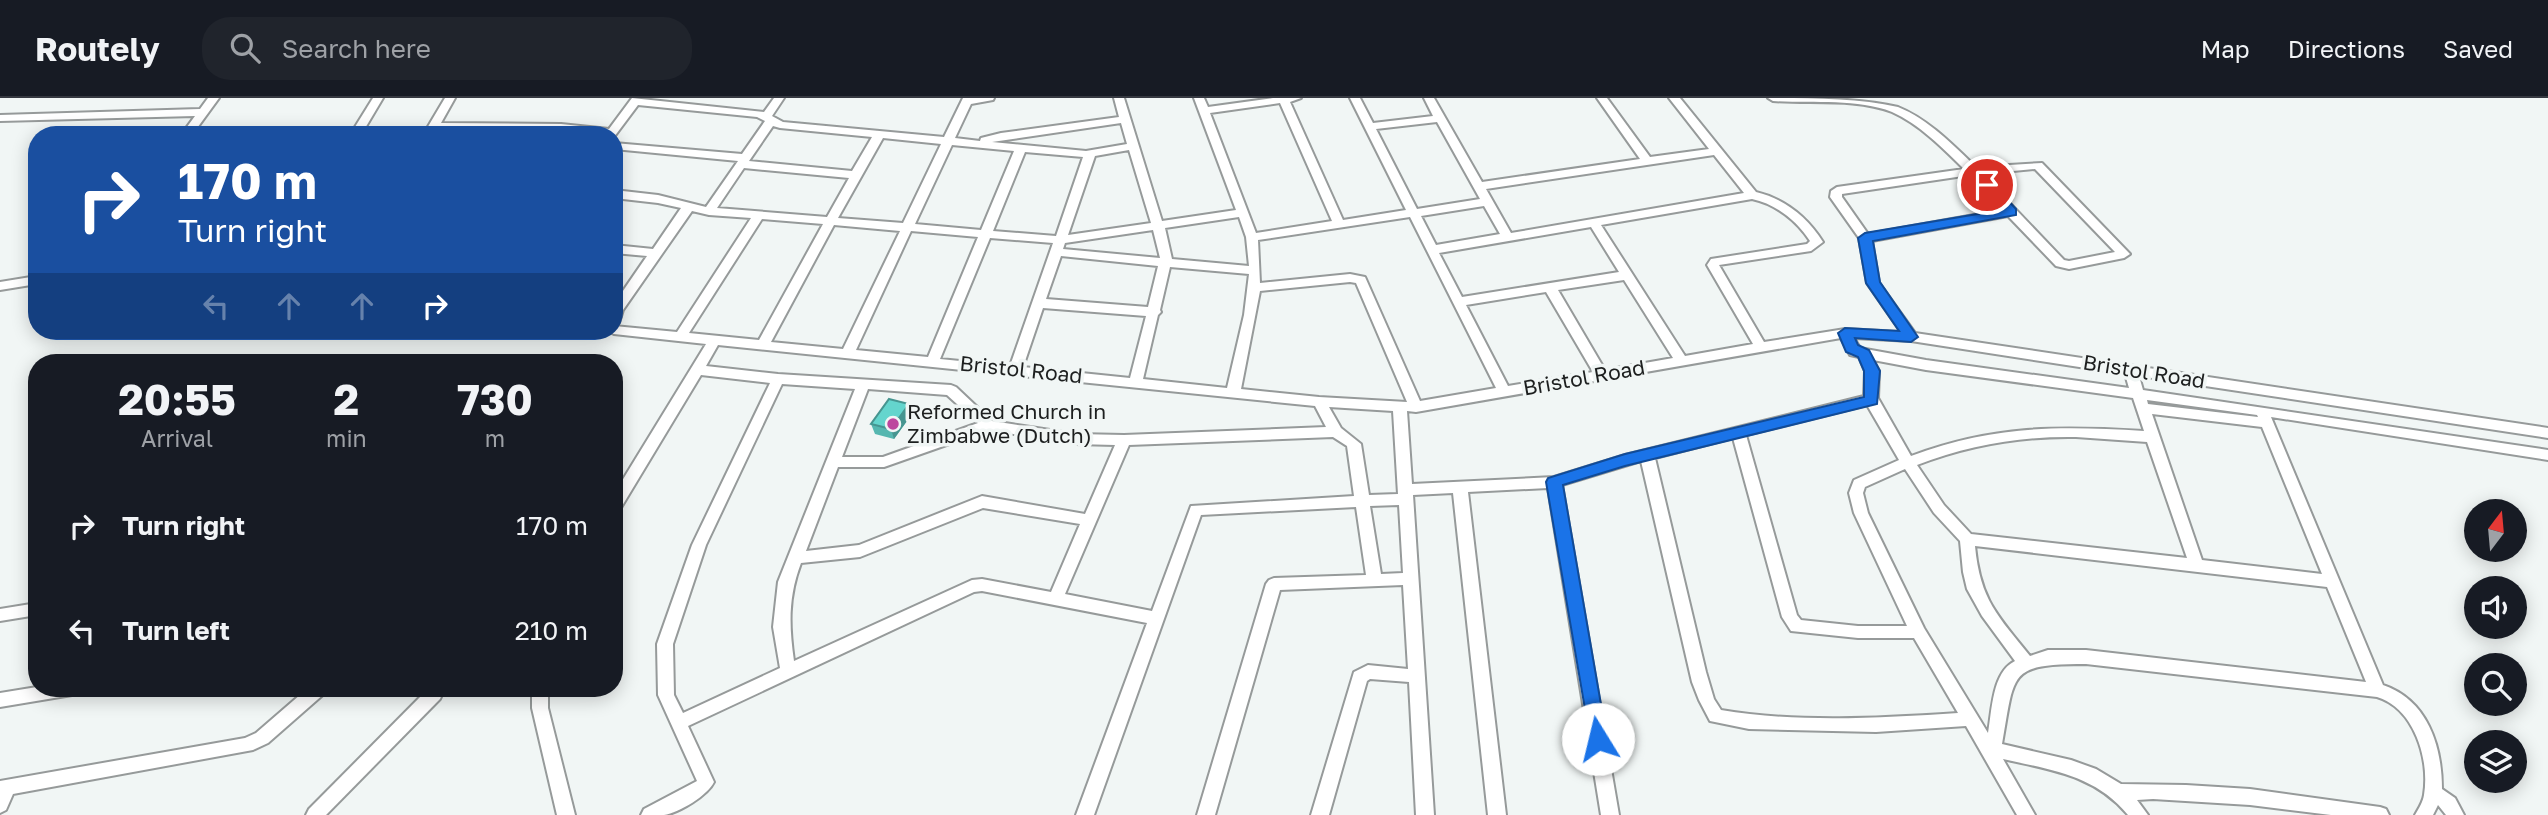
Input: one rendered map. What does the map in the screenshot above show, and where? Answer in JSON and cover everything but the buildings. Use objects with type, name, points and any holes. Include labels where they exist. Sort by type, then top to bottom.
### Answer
[{"type":"street","points":[[193,126],[214,98]]},
{"type":"street","points":[[361,126],[378,98]]},
{"type":"street","points":[[433,126],[450,98]]},
{"type":"street","points":[[709,211],[744,161],[779,98]]},
{"type":"street","points":[[848,353],[969,99],[989,98]]},
{"type":"street","points":[[1119,98],[1160,226],[1167,263],[1135,383]]},
{"type":"street","points":[[1355,98],[1504,392]]},
{"type":"street","points":[[1429,98],[1508,238]]},
{"type":"street","points":[[1602,98],[1648,162]]},
{"type":"street","points":[[1674,98],[1752,195]]},
{"type":"street","points":[[1773,98],[1880,105]]},
{"type":"street","points":[[1868,98],[1912,121],[1974,171],[2060,263],[2069,265],[2124,254],[2041,167],[2034,165],[1974,171],[1838,191],[1836,197],[1865,238],[1873,283],[1911,337]]},
{"type":"street","points":[[1233,393],[1253,288],[1256,256],[1252,237],[1201,104],[1288,99],[1339,223]]},
{"type":"street","points":[[616,126],[637,100],[768,118],[780,125],[949,139],[1021,148],[1090,154],[1134,146]]},
{"type":"street","points":[[0,118],[203,112]]},
{"type":"street","points":[[1368,127],[1440,118]]},
{"type":"street","points":[[977,143],[1001,136],[1126,119]]},
{"type":"street","points":[[763,344],[880,133]]},
{"type":"street","points":[[623,147],[856,175]]},
{"type":"street","points":[[933,361],[1021,148]]},
{"type":"street","points":[[1480,186],[1716,151]]},
{"type":"street","points":[[1015,369],[1090,154]]},
{"type":"street","points":[[623,195],[658,199],[709,211],[985,234],[1167,263],[1255,271]]},
{"type":"street","points":[[1432,250],[1752,195],[1777,203],[1817,242],[1811,247],[1715,262],[1713,265],[1760,346]]},
{"type":"street","points":[[1252,237],[1488,202]]},
{"type":"street","points":[[623,300],[688,207]]},
{"type":"street","points":[[1865,238],[2011,212]]},
{"type":"street","points":[[1059,246],[1242,213]]},
{"type":"street","points":[[681,337],[759,215]]},
{"type":"street","points":[[1595,224],[1682,361]]},
{"type":"street","points":[[623,250],[654,253]]},
{"type":"street","points":[[1458,302],[1626,275]]},
{"type":"street","points":[[1253,288],[1350,278],[1361,281],[1416,407]]},
{"type":"street","points":[[0,286],[28,281]]},
{"type":"street","points":[[1550,288],[1601,375]]},
{"type":"street","points":[[1039,303],[1155,312]]},
{"type":"street","name":"Bristol Road","points":[[623,331],[1233,393],[1400,407],[1416,407],[1845,333],[1911,337],[2548,433]]},
{"type":"street","points":[[1845,333],[1852,349],[1864,354],[2142,401],[2548,455]]},
{"type":"street","points":[[623,492],[715,340]]},
{"type":"street","points":[[1864,354],[1872,371],[1871,400],[1907,461],[1953,525],[1967,539],[2330,581]]},
{"type":"street","points":[[698,370],[778,379],[952,390],[988,425],[1067,438],[1125,440],[1336,432],[1354,444],[1360,502],[1374,581]]},
{"type":"street","points":[[2130,370],[2196,564]]},
{"type":"street","points":[[650,815],[701,789],[706,782],[666,695],[663,659],[665,644],[699,545],[778,379]]},
{"type":"street","points":[[788,671],[781,627],[784,589],[863,385]]},
{"type":"street","points":[[1085,815],[1197,509],[1360,502],[1460,487],[1554,482],[1647,455],[1871,400]]},
{"type":"street","points":[[1320,401],[1336,432]]},
{"type":"street","points":[[1400,407],[1425,815]]},
{"type":"street","points":[[2264,417],[2376,690]]},
{"type":"street","points":[[834,462],[888,461],[988,425]]},
{"type":"street","points":[[2026,815],[1991,748],[1970,719],[1917,632],[1861,513],[1856,493],[1859,484],[1907,461],[2018,434],[2050,432],[2153,437]]},
{"type":"street","points":[[1738,433],[1790,617],[1796,626],[1858,632],[1917,632]]},
{"type":"street","points":[[1056,597],[1125,440]]},
{"type":"street","points":[[1647,455],[1673,574],[1699,674],[1711,710],[1716,716],[1749,722],[1876,724],[1970,719]]},
{"type":"street","points":[[1554,482],[1610,815]]},
{"type":"street","points":[[1460,487],[1497,815]]},
{"type":"street","points":[[795,558],[860,551],[982,502],[1089,520]]},
{"type":"street","points":[[1967,539],[1970,576],[1975,589],[1995,622],[2027,664]]},
{"type":"street","points":[[1206,815],[1274,584],[1411,579]]},
{"type":"street","points":[[678,723],[972,586],[982,585],[1056,597],[1156,618]]},
{"type":"street","points":[[0,615],[28,610]]},
{"type":"street","points":[[1991,748],[2011,672],[2048,657],[2077,656],[2376,690],[2395,696],[2411,710],[2430,753],[2434,793],[2424,815]]},
{"type":"street","points":[[1320,815],[1360,677],[1368,672],[1417,676]]},
{"type":"street","points":[[0,700],[28,695]]},
{"type":"street","points":[[2,794],[247,745],[262,738],[309,697]]},
{"type":"street","points":[[315,815],[431,697]]},
{"type":"street","points":[[540,697],[540,708],[566,815]]},
{"type":"street","points":[[1991,748],[2087,772],[2120,792],[2139,815]]},
{"type":"street","points":[[2120,792],[2228,794],[2380,815]]},
{"type":"street","points":[[2434,793],[2449,803],[2455,815]]},
{"type":"place","name":"Reformed Church in Zimbabwe (Dutch)","points":[[893,424]]},
{"type":"route","points":[[1598,739],[1554,482],[1625,460],[1871,400],[1872,371],[1864,354],[1852,349],[1845,333],[1911,337],[1873,283],[1865,238],[2011,212],[1987,185]]}]
